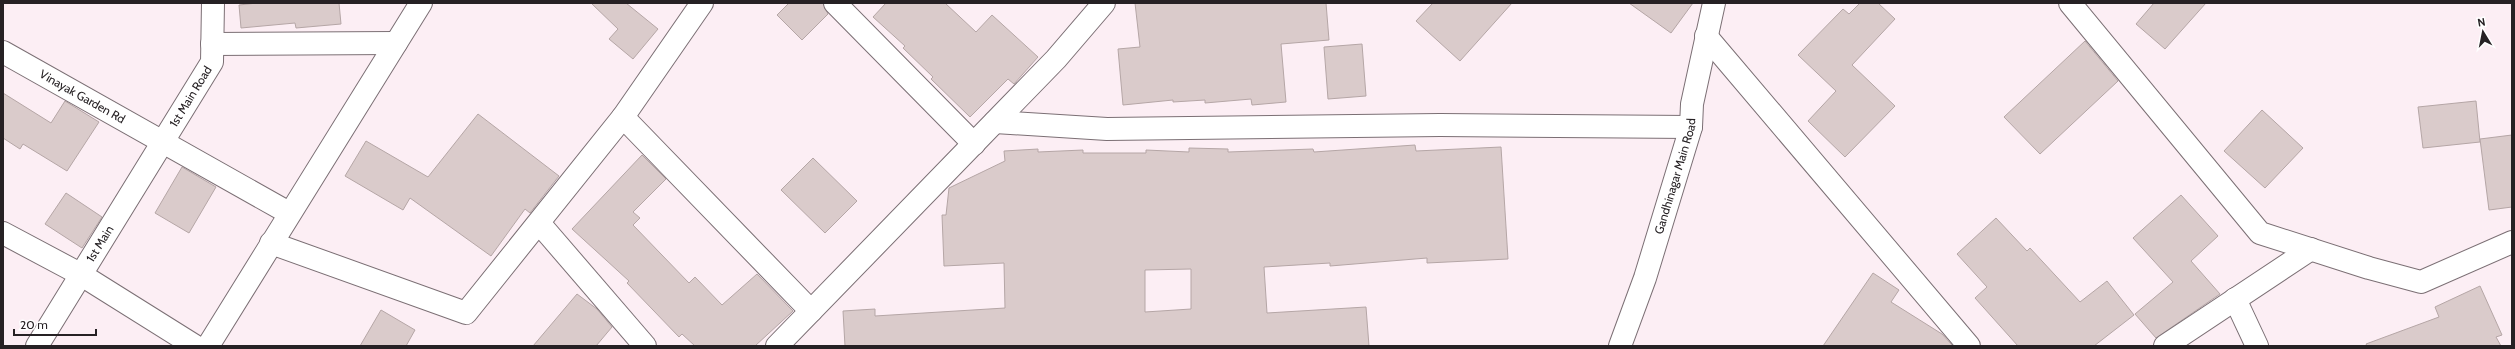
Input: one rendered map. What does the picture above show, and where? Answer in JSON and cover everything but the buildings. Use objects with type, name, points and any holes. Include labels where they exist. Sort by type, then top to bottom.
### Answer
[{"type":"street","name":"1st Main Road","points":[[163,141],[212,62],[213,3]]},
{"type":"street","points":[[208,346],[289,213],[422,3]]},
{"type":"street","points":[[271,243],[466,313],[623,118],[702,3]]},
{"type":"street","points":[[835,3],[974,144]]},
{"type":"street","name":"Gandhinagar Main Road","points":[[1620,346],[1645,278],[1691,127],[1692,104],[1714,3]]},
{"type":"street","points":[[2070,3],[2260,233],[2421,282],[2512,242]]},
{"type":"street","points":[[777,346],[1056,59],[1094,7]]},
{"type":"street","points":[[1706,36],[1969,346]]},
{"type":"street","points":[[212,44],[396,43]]},
{"type":"street","name":"Vinayak Garden Rd","points":[[3,52],[289,213]]},
{"type":"street","points":[[623,118],[811,311]]},
{"type":"street","points":[[995,122],[1107,129],[1440,125],[1691,127]]},
{"type":"street","name":"1st Main","points":[[37,346],[163,141]]},
{"type":"street","points":[[539,223],[645,346]]},
{"type":"street","points":[[3,233],[80,274],[195,346]]},
{"type":"street","points":[[2165,346],[2311,249]]},
{"type":"street","points":[[2235,300],[2257,346]]}]
